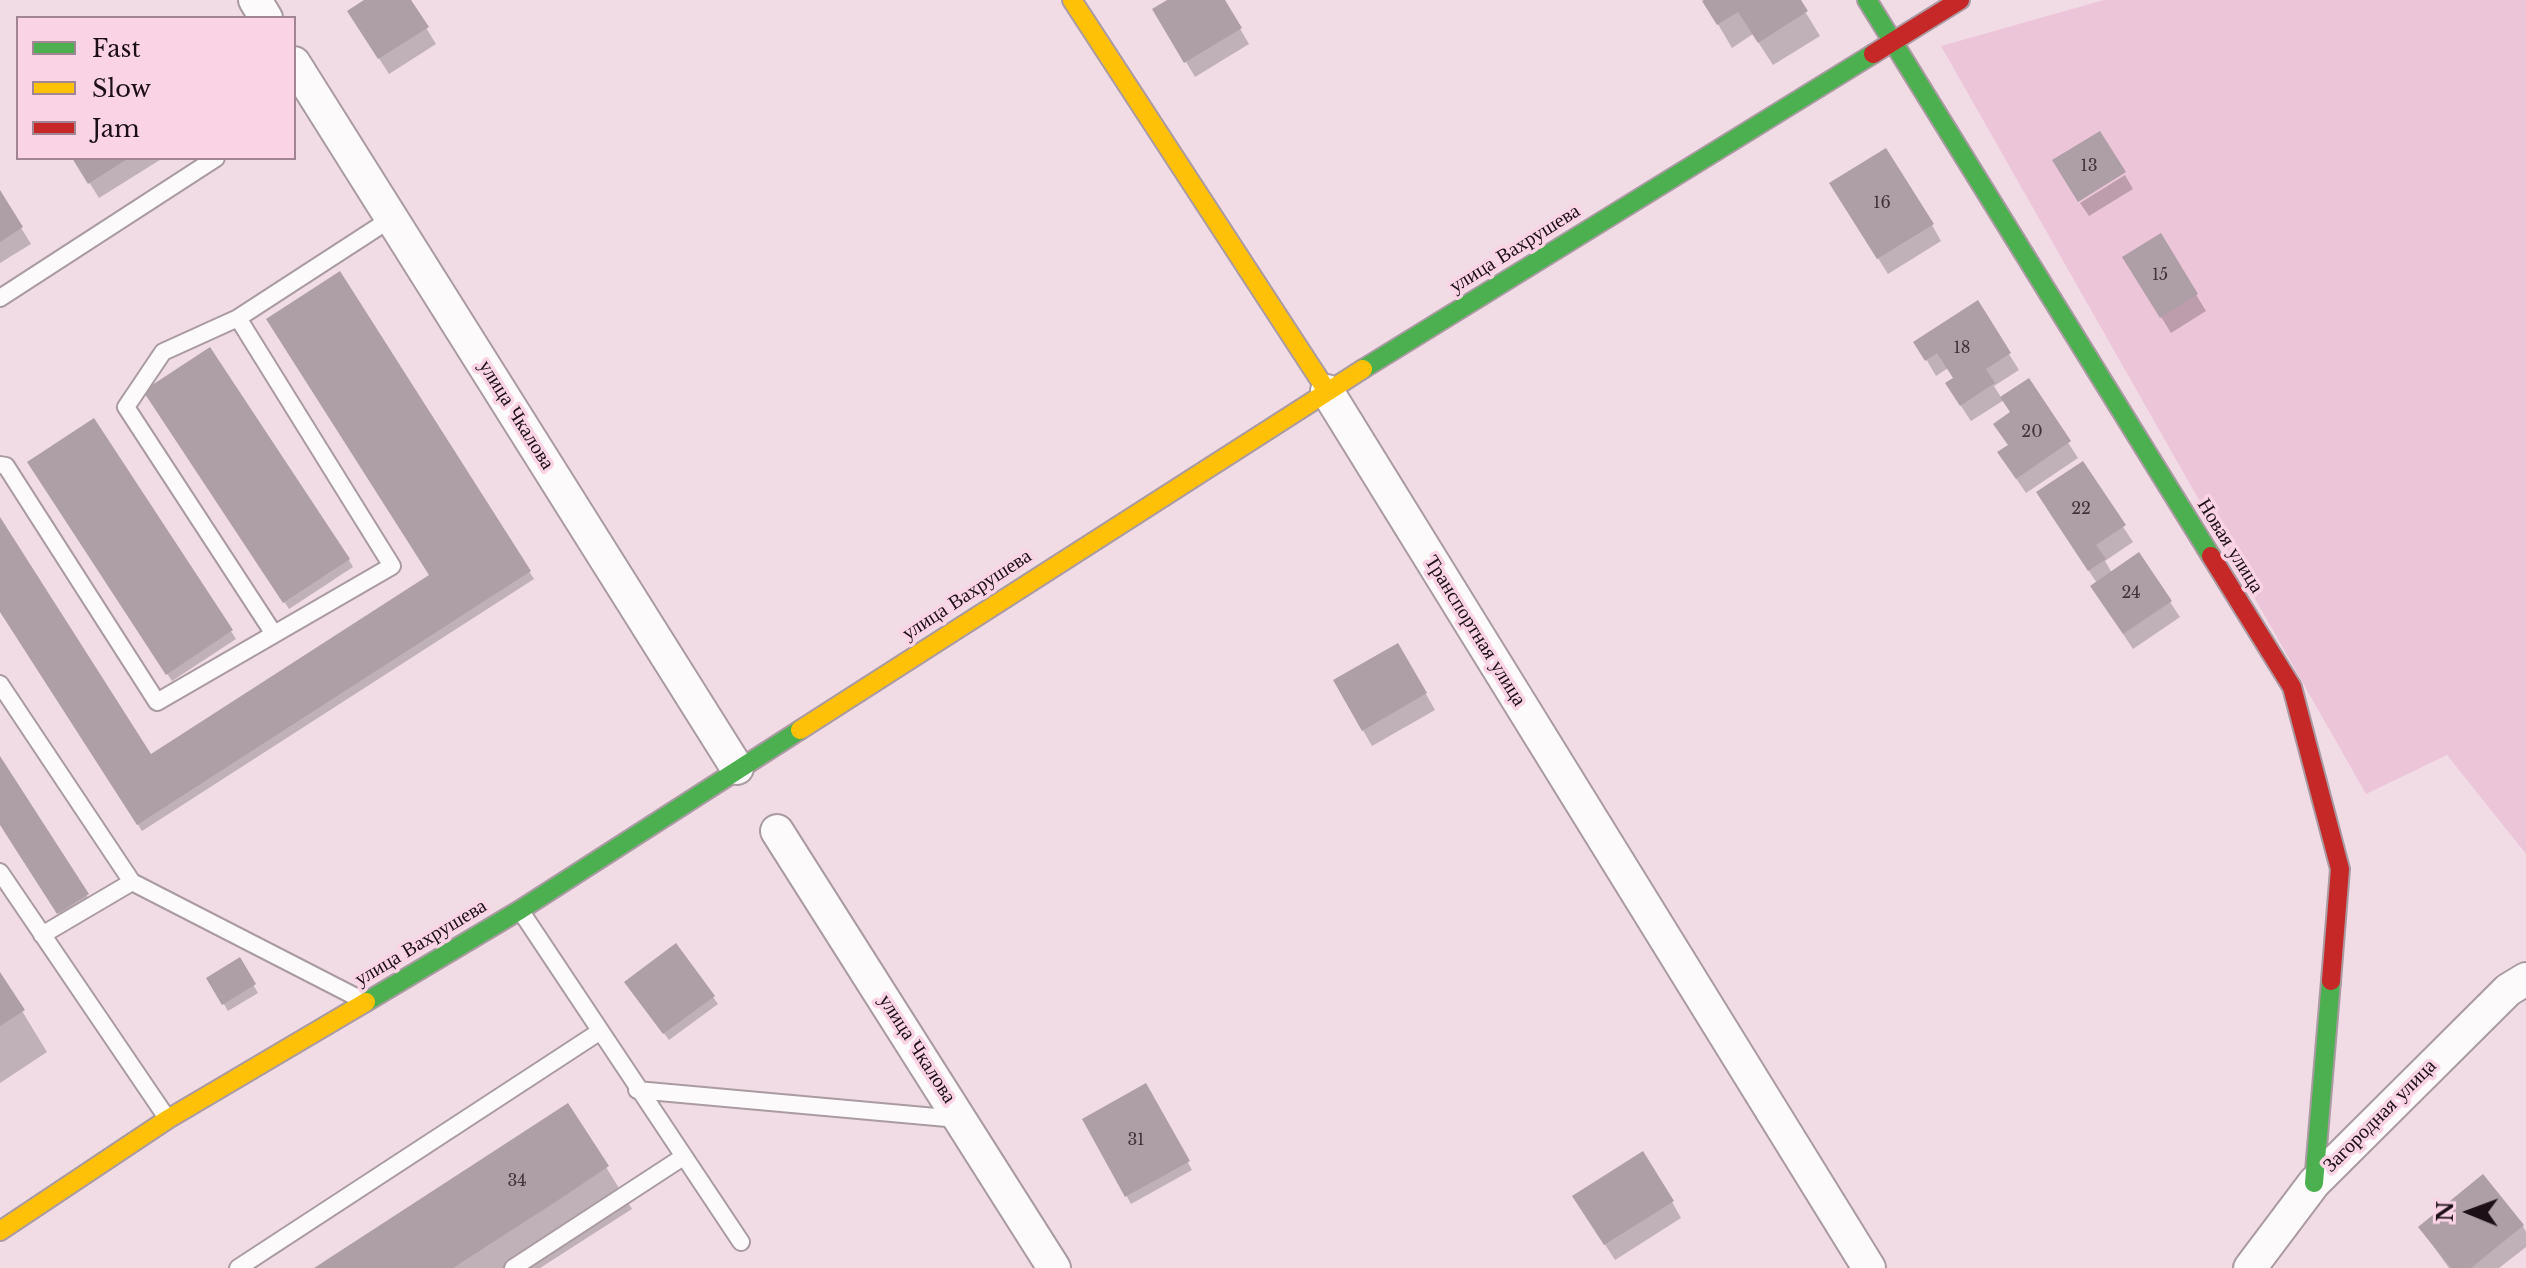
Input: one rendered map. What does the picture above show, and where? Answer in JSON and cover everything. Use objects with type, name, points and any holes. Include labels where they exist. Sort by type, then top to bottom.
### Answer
[{"type":"main road","name":"Транспортная улица","points":[[1072,0],[1327,391]]},
{"type":"main road","name":"Новая улица","points":[[1867,0],[2292,687],[2340,869],[2314,1183]]},
{"type":"main road","name":"улица Вахрушева","points":[[0,1231],[168,1119],[520,910],[1327,391],[1960,0]]},
{"type":"street","name":"улица Чкалова","points":[[296,68],[309,98],[392,218],[737,768]]},
{"type":"street","name":"Транспортная улица","points":[[1327,391],[1869,1268]]},
{"type":"street","name":"улица Чкалова","points":[[777,831],[1054,1268]]},
{"type":"street","name":"Загородная улица","points":[[2250,1268],[2314,1183],[2508,990],[2526,979]]},
{"type":"lane","points":[[0,298],[213,160]]},
{"type":"lane","points":[[274,634],[126,407],[163,352],[238,318],[392,218]]},
{"type":"lane","points":[[0,465],[6,466],[157,702],[392,566],[238,318]]},
{"type":"lane","points":[[0,684],[132,882],[365,1002]]},
{"type":"lane","points":[[1,877],[168,1119]]},
{"type":"lane","points":[[42,935],[132,882]]},
{"type":"lane","points":[[520,910],[741,1242]]},
{"type":"lane","points":[[238,1268],[599,1032]]},
{"type":"lane","points":[[637,1090],[962,1119]]},
{"type":"lane","points":[[513,1268],[683,1157]]},
{"type":"shaded area","points":[[2104,0],[2526,0],[2526,854],[2447,755],[2366,794],[1941,46]]},
{"type":"building","points":[[364,0],[411,0],[429,27],[378,59],[347,11]]},
{"type":"building","points":[[1167,0],[1225,0],[1242,28],[1184,63],[1152,9]]},
{"type":"building","points":[[1704,0],[1801,0],[1808,11],[1758,43],[1738,12],[1717,25]]},
{"type":"building","points":[[2100,131],[2126,172],[2078,202],[2052,160]]},
{"type":"building","points":[[1886,148],[1934,224],[1877,259],[1829,183]]},
{"type":"building","points":[[73,160],[126,160],[88,184]]},
{"type":"building","points":[[0,190],[23,227],[0,242]]},
{"type":"building","points":[[2161,233],[2198,294],[2160,318],[2122,257]]},
{"type":"building","points":[[340,271],[531,571],[137,825],[0,612],[0,517],[151,754],[429,575],[266,319]]},
{"type":"building","points":[[1978,300],[2011,353],[1986,369],[1995,383],[1960,406],[1945,383],[1953,378],[1937,353],[1925,361],[1913,342]]},
{"type":"building","points":[[210,347],[350,559],[283,603],[143,391]]},
{"type":"building","points":[[2029,378],[2071,441],[2016,479],[1997,452],[2008,445],[1993,424],[2010,412],[2000,397]]},
{"type":"building","points":[[94,418],[233,630],[166,675],[27,462]]},
{"type":"building","points":[[2083,461],[2126,525],[2096,545],[2106,559],[2088,571],[2036,492]]},
{"type":"building","points":[[2139,552],[2172,601],[2123,634],[2090,586]]},
{"type":"building","points":[[1398,643],[1427,693],[1362,731],[1333,680]]},
{"type":"building","points":[[0,756],[89,894],[57,914],[0,825]]},
{"type":"building","points":[[676,943],[715,996],[663,1034],[624,982]]},
{"type":"building","points":[[240,957],[256,984],[222,1005],[206,978]]},
{"type":"building","points":[[0,972],[25,1010],[0,1026]]},
{"type":"building","points":[[1146,1083],[1190,1161],[1125,1197],[1082,1119]]},
{"type":"building","points":[[568,1103],[609,1166],[563,1197],[453,1268],[314,1268]]},
{"type":"building","points":[[1643,1151],[1674,1201],[1604,1245],[1572,1196]]},
{"type":"building","points":[[2483,1174],[2524,1225],[2471,1268],[2451,1268],[2418,1227]]},
{"type":"traffic: fast","points":[[1867,0],[2211,556]]},
{"type":"traffic: fast","points":[[1363,369],[1873,54]]},
{"type":"traffic: fast","points":[[366,1002],[520,910],[800,730]]},
{"type":"traffic: fast","points":[[2314,1183],[2331,981]]},
{"type":"traffic: slow","points":[[1072,0],[1327,391]]},
{"type":"traffic: slow","points":[[800,730],[1363,369]]},
{"type":"traffic: slow","points":[[0,1231],[168,1119],[366,1002]]},
{"type":"traffic: jam","points":[[1873,54],[1960,0]]},
{"type":"traffic: jam","points":[[2211,556],[2292,687],[2340,869],[2331,981]]}]
